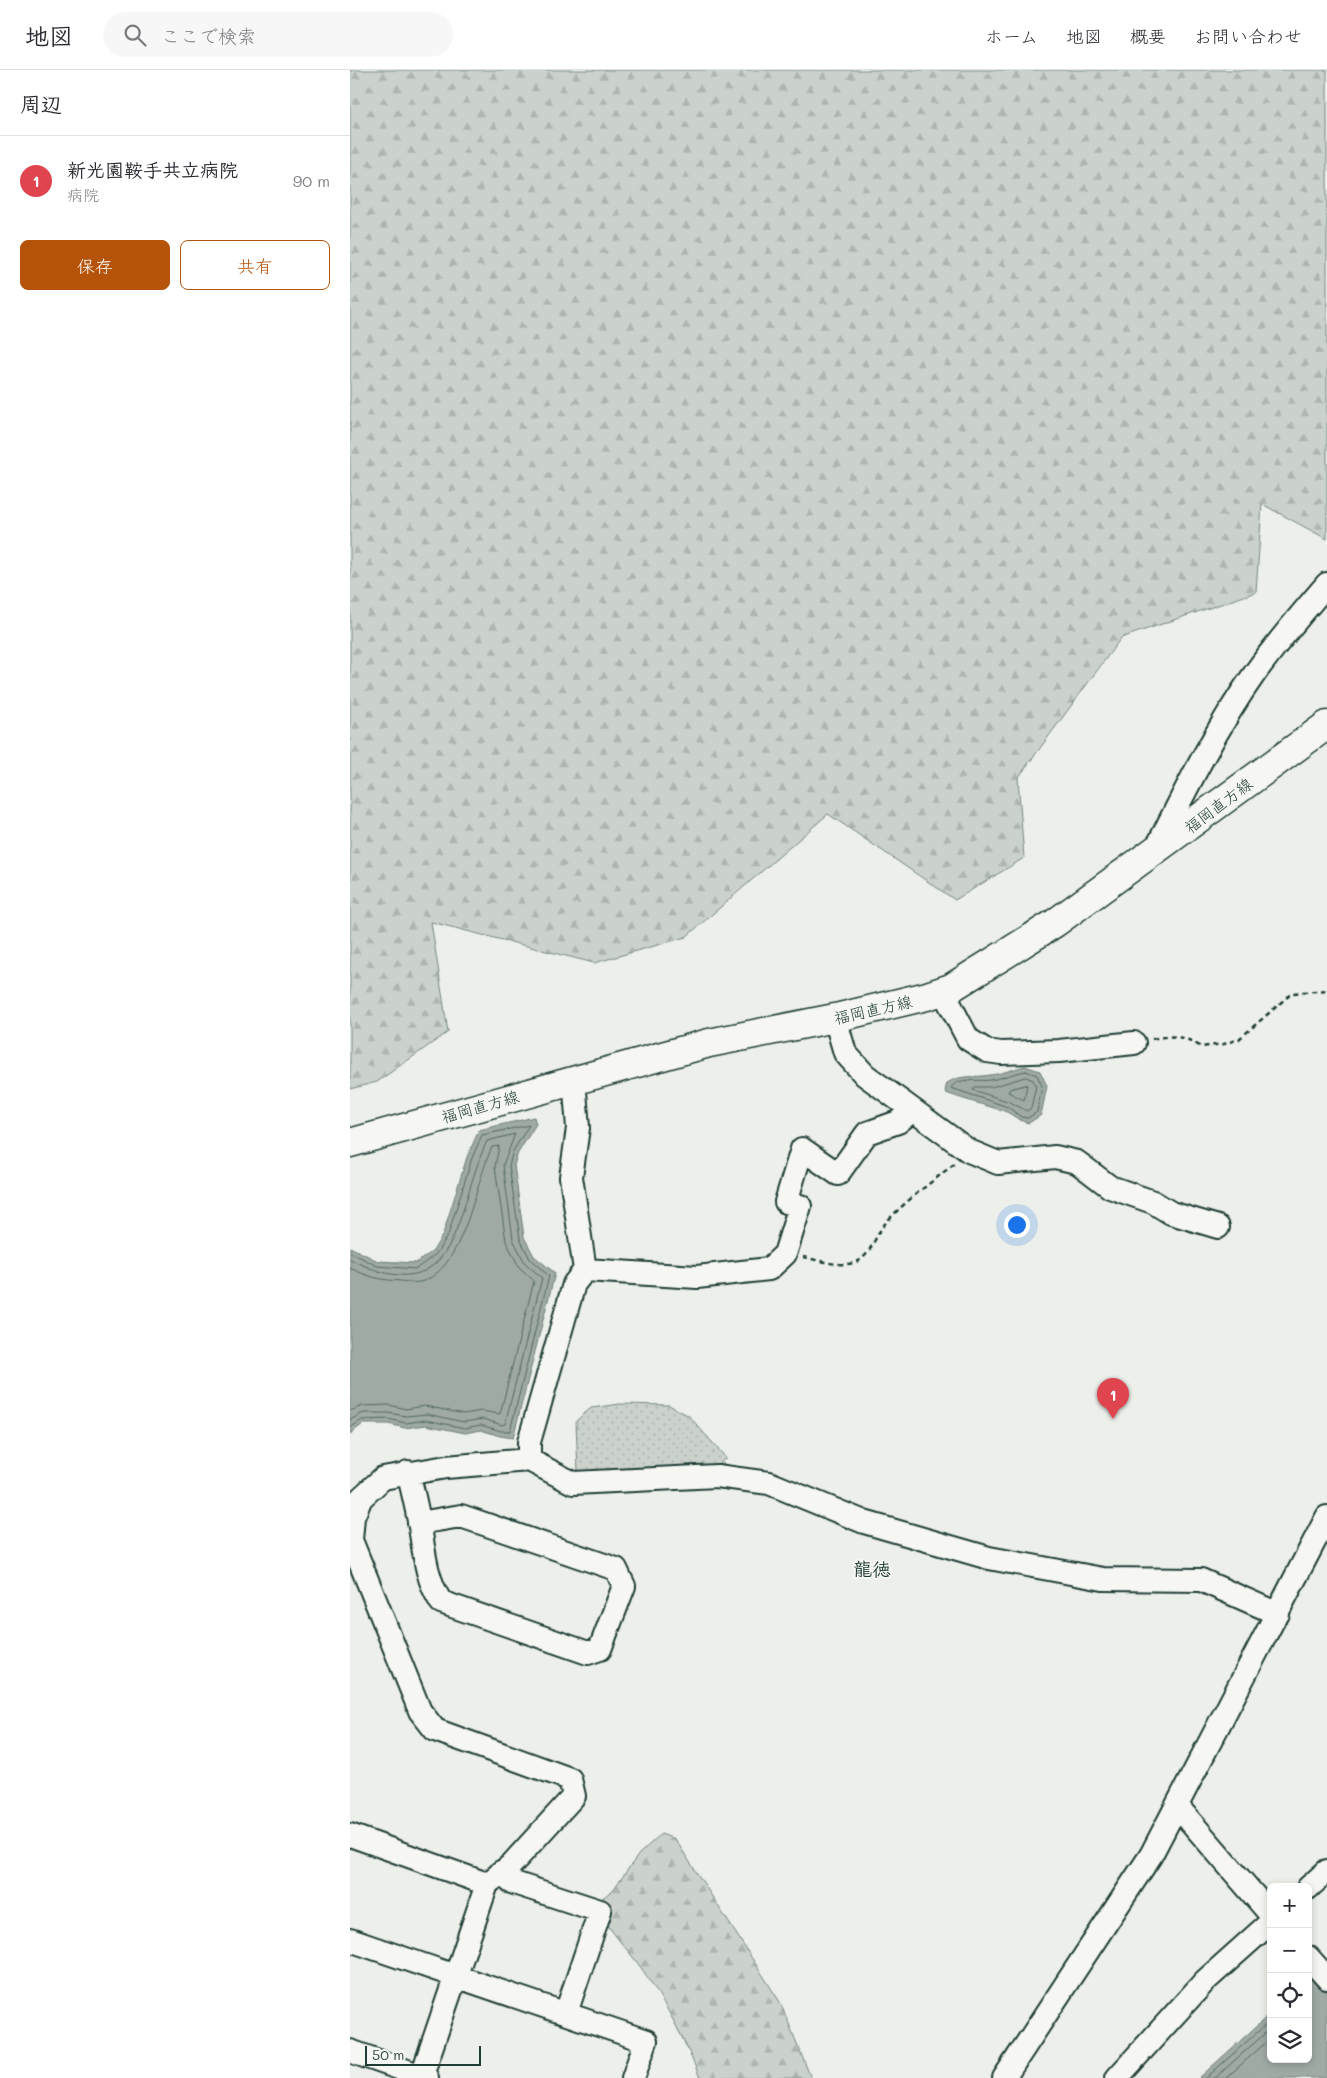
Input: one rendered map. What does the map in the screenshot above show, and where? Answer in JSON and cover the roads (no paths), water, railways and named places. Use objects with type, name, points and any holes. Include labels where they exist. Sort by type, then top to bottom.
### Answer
[{"type":"main road","name":"福岡直方線","points":[[350,1143],[574,1079],[709,1043],[834,1018],[943,991],[993,963],[1055,923],[1327,725]]},
{"type":"street","points":[[1155,852],[1196,769],[1254,674],[1327,584]]},
{"type":"street","points":[[943,991],[968,1039],[987,1051],[1001,1053],[1059,1051],[1134,1043]]},
{"type":"street","points":[[834,1018],[844,1053],[865,1075],[969,1151],[998,1163],[1055,1157],[1077,1162],[1110,1187],[1153,1202],[1171,1212],[1218,1227]]},
{"type":"street","points":[[529,1460],[529,1442],[574,1284],[585,1270],[571,1177],[578,1128],[574,1079]]},
{"type":"street","points":[[585,1270],[697,1278],[769,1269],[785,1254],[800,1206],[786,1202],[802,1149],[838,1174],[867,1133],[898,1122],[912,1111]]},
{"type":"street","points":[[350,2051],[423,2077],[457,1976],[494,1878],[511,1865],[574,1796],[570,1779],[435,1730],[420,1711],[350,1540],[353,1517],[361,1498],[383,1478],[408,1472],[529,1460],[573,1483],[717,1476],[769,1483],[864,1522],[989,1558],[1103,1579],[1201,1580],[1278,1614]]},
{"type":"street","points":[[408,1472],[419,1523],[423,1555],[435,1593],[441,1602],[588,1653],[600,1649],[624,1586],[616,1569],[461,1516],[419,1523]]},
{"type":"street","points":[[1004,2078],[1125,1898],[1178,1807],[1327,1518]]},
{"type":"street","points":[[1178,1807],[1267,1910]]},
{"type":"street","points":[[350,1835],[511,1882],[600,1911],[566,2013]]},
{"type":"street","points":[[1312,1884],[1327,1871]]},
{"type":"street","points":[[1117,2078],[1205,1980],[1267,1926]]},
{"type":"street","points":[[350,1940],[646,2041],[633,2078]]},
{"type":"street","points":[[1312,1961],[1327,1978]]},
{"type":"water","points":[[1025,1066],[1040,1071],[1047,1086],[1041,1115],[1029,1123],[1004,1111],[953,1096],[945,1091],[947,1083],[957,1078],[1003,1073]]},
{"type":"water","points":[[534,1117],[536,1124],[518,1153],[514,1165],[524,1237],[534,1256],[555,1273],[513,1438],[481,1430],[465,1433],[426,1425],[405,1428],[388,1424],[363,1424],[350,1434],[350,1247],[378,1261],[416,1263],[433,1251],[443,1234],[467,1157],[479,1130]]},
{"type":"water","points":[[1327,1964],[1327,2078],[1199,2078],[1267,2017],[1267,2063],[1312,2063],[1312,1977]]},
{"type":"place","name":"新光園鞍手共立病院","points":[[1113,1419]]},
{"type":"district","name":"龍徳","points":[[872,1568]]}]
